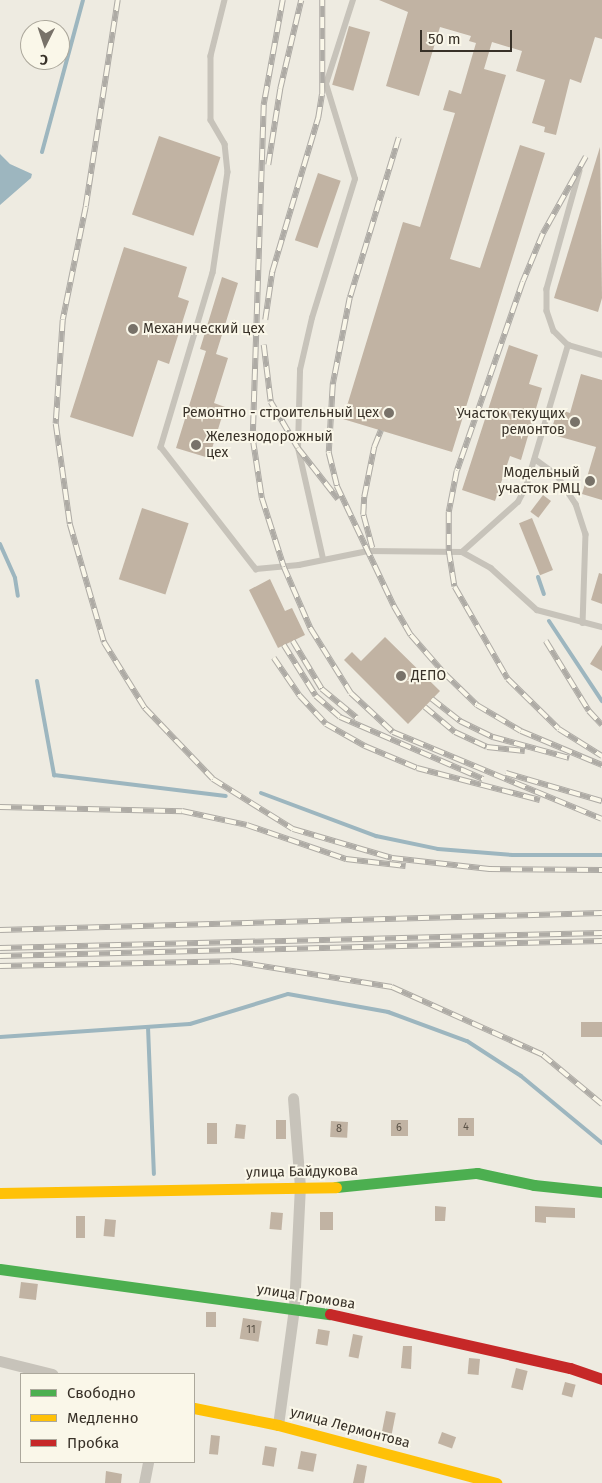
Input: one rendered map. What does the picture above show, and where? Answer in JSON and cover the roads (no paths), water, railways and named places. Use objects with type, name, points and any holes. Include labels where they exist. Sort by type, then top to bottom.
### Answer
[{"type":"street","points":[[278,1425],[294,1308],[300,1187],[292,1098]]},
{"type":"street","name":"улица Байдукова","points":[[0,1193],[352,1187],[477,1173],[534,1185],[602,1192]]},
{"type":"street","name":"улица Громова","points":[[0,1269],[294,1308],[570,1368],[602,1379]]},
{"type":"street","points":[[0,1361],[48,1373]]},
{"type":"street","name":"улица Лермонтова","points":[[195,1408],[278,1425],[496,1483]]},
{"type":"street","points":[[144,1483],[148,1463]]},
{"type":"lane","points":[[225,0],[211,56],[211,120],[225,144],[228,172],[213,273],[161,447],[256,568],[299,565],[323,559],[395,550],[462,552],[491,568],[536,610],[602,627]]},
{"type":"lane","points":[[323,559],[298,448],[300,370],[312,318],[355,179],[326,84],[353,0]]},
{"type":"lane","points":[[580,171],[547,289],[547,311],[554,331],[568,345],[602,355]]},
{"type":"lane","points":[[462,552],[518,502],[535,459],[568,345]]},
{"type":"lane","points":[[535,459],[557,475],[576,504],[586,534],[583,623]]},
{"type":"water","points":[[0,154],[10,164],[32,174],[31,178],[0,205]]},
{"type":"waterway","points":[[42,152],[83,0]]},
{"type":"waterway","points":[[0,544],[15,578],[18,596]]},
{"type":"waterway","points":[[538,577],[544,594]]},
{"type":"waterway","points":[[549,621],[602,701]]},
{"type":"waterway","points":[[37,681],[54,775],[226,796]]},
{"type":"waterway","points":[[261,793],[376,836],[438,849],[513,855],[602,855]]},
{"type":"waterway","points":[[0,1037],[190,1024],[288,994],[388,1012],[467,1041],[521,1076],[602,1143]]},
{"type":"waterway","points":[[148,1027],[154,1174]]},
{"type":"railway","points":[[118,0],[86,207],[63,320],[56,424],[70,524],[104,642],[145,708],[213,779],[293,829],[392,858],[489,869],[602,870]]},
{"type":"railway","points":[[283,0],[264,105],[253,439],[262,498],[284,567],[311,629],[351,693],[393,732],[602,819]]},
{"type":"railway","points":[[268,165],[280,89],[301,0]]},
{"type":"railway","points":[[265,320],[272,272],[318,118],[322,94],[322,0]]},
{"type":"railway","points":[[399,138],[350,298],[333,385],[329,453],[337,486],[394,606],[411,635],[444,673],[477,705],[521,731],[602,765]]},
{"type":"railway","points":[[586,157],[543,234],[523,282],[457,471],[449,512],[449,551],[455,587],[508,679],[559,729],[602,756]]},
{"type":"railway","points":[[264,345],[271,402],[298,448],[338,499]]},
{"type":"railway","points":[[372,548],[363,515],[364,497],[374,447],[381,430]]},
{"type":"railway","points":[[293,641],[322,689],[357,718]]},
{"type":"railway","points":[[546,641],[589,711],[602,725]]},
{"type":"railway","points":[[284,645],[316,696],[340,717],[483,779]]},
{"type":"railway","points":[[274,658],[300,696],[326,724],[365,746],[417,768],[540,800]]},
{"type":"railway","points":[[432,699],[460,721],[493,737],[569,758]]},
{"type":"railway","points":[[425,707],[455,732],[487,747],[525,751]]},
{"type":"railway","points":[[506,773],[602,801]]},
{"type":"railway","points":[[0,807],[182,811],[247,825],[346,859],[406,866]]},
{"type":"railway","points":[[0,930],[602,913]]},
{"type":"railway","points":[[0,948],[602,933]]},
{"type":"railway","points":[[0,956],[602,941]]},
{"type":"railway","points":[[0,966],[231,961],[392,987],[543,1055],[602,1104]]},
{"type":"place","name":"Механический цех","points":[[133,329]]},
{"type":"place","name":"Ремонтно - строительный цех","points":[[389,413]]},
{"type":"place","name":"Участок текущих ремонтов","points":[[575,422]]},
{"type":"place","name":"Железнодорожный цех","points":[[196,445]]},
{"type":"place","name":"Модельный участок РМЦ","points":[[590,481]]},
{"type":"place","name":"ДЕПО","points":[[401,676]]}]
